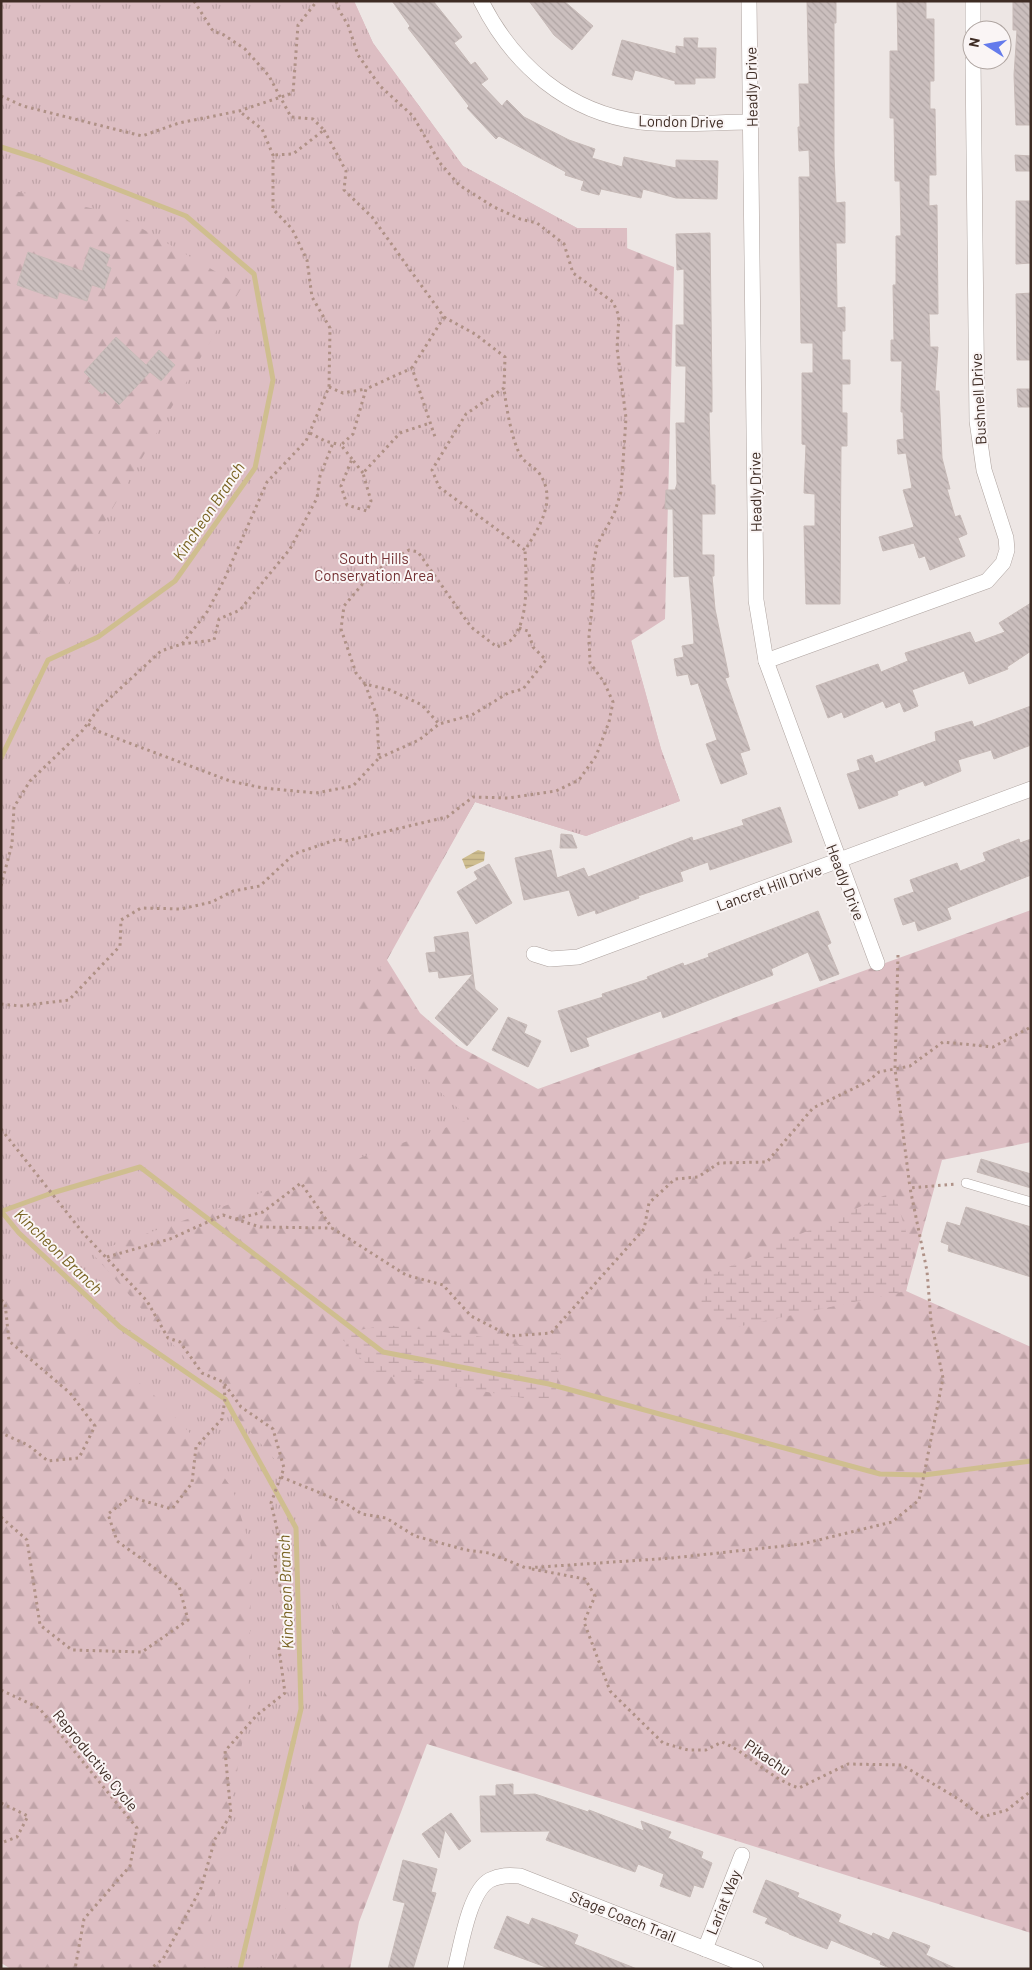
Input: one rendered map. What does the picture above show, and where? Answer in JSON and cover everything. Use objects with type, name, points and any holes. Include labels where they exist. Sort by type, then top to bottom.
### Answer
[{"type":"street","name":"London Drive","points":[[481,1],[504,38],[537,78],[579,104],[607,114],[641,122],[751,122]]},
{"type":"street","name":"Headly Drive","points":[[749,1],[756,600],[766,661],[877,963]]},
{"type":"street","points":[[973,1],[973,20]]},
{"type":"street","name":"Bushnell Drive","points":[[766,661],[987,581],[1003,563],[1007,550],[1006,538],[984,470],[977,420],[973,70]]},
{"type":"street","name":"Lancret Hill Drive","points":[[534,954],[550,959],[578,957],[1031,789]]},
{"type":"street","name":"Lariat Way","points":[[705,1949],[742,1855]]},
{"type":"street","name":"Stage Coach Trail","points":[[455,1969],[470,1912],[477,1895],[488,1880],[503,1875],[520,1876],[756,1969]]},
{"type":"lane","points":[[966,1183],[1031,1202]]},
{"type":"path","points":[[194,1],[212,31],[224,35],[245,49],[269,76],[291,118],[313,119],[324,130],[346,171],[344,190],[372,217],[444,317],[475,334],[505,358],[504,388],[507,414],[521,457],[540,474],[548,498],[542,522],[525,550],[527,590],[519,628],[510,641],[497,647],[471,626],[418,552],[409,550],[371,574],[344,606],[341,629],[356,673],[365,684],[377,716],[379,758]]},
{"type":"path","points":[[1,96],[23,106],[142,136],[179,123],[239,111],[293,93],[298,25],[317,1]]},
{"type":"path","points":[[1,1004],[20,1006],[69,1000],[120,946],[121,920],[141,908],[181,909],[212,902],[233,891],[260,886],[294,854],[338,839],[346,841],[447,817],[473,797],[508,798],[556,791],[579,780],[596,756],[609,722],[613,702],[604,682],[590,663],[589,636],[593,598],[592,571],[597,545],[614,514],[621,492],[626,418],[616,348],[619,316],[613,302],[573,273],[564,244],[537,223],[520,219],[494,207],[460,185],[440,163],[413,116],[380,86],[358,55],[348,25],[338,10],[336,1]]},
{"type":"path","points":[[182,644],[207,612],[224,580],[267,482],[306,441],[329,387],[330,328],[312,297],[307,260],[292,229],[273,209],[273,155],[262,129],[239,111]]},
{"type":"path","points":[[273,155],[293,154],[324,130]]},
{"type":"path","points":[[329,387],[343,394],[366,389],[412,368],[444,317]]},
{"type":"path","points":[[412,368],[436,440]]},
{"type":"path","points":[[504,388],[466,414],[432,470],[438,487],[525,550]]},
{"type":"path","points":[[341,445],[353,434],[366,389]]},
{"type":"path","points":[[363,473],[400,433],[430,423]]},
{"type":"path","points":[[310,433],[341,445],[352,459],[363,473],[371,501],[368,512],[347,505],[341,486],[352,459]]},
{"type":"path","points":[[1,886],[12,844],[14,807],[30,781],[88,724],[100,708],[161,651],[182,644],[214,640],[218,619],[240,610],[290,548],[317,498],[320,476],[333,443]]},
{"type":"path","points":[[88,724],[100,732],[230,781],[263,788],[316,793],[353,786],[379,758],[419,740],[439,724],[472,715],[508,693],[523,689],[546,660],[533,647],[528,631],[519,628]]},
{"type":"path","points":[[365,684],[390,690],[422,706],[439,724]]},
{"type":"path","points":[[281,1477],[345,1503],[362,1514],[386,1518],[415,1536],[466,1550],[490,1553],[526,1568],[672,1558],[802,1544],[892,1522],[919,1500],[943,1378],[932,1321],[927,1271],[910,1188],[894,1068],[898,955]]},
{"type":"path","points":[[236,1219],[263,1212],[301,1183],[332,1228],[406,1275],[443,1285],[471,1316],[510,1336],[551,1333],[644,1229],[649,1203],[675,1180],[698,1177],[719,1163],[766,1162],[813,1108],[867,1082],[879,1072],[910,1066],[943,1042],[993,1047],[1031,1027]]},
{"type":"path","points":[[1,1129],[83,1233],[147,1301],[168,1338],[180,1342],[202,1373],[223,1382],[241,1407],[272,1429],[284,1468],[271,1503],[278,1533],[275,1565],[287,1615],[278,1649],[285,1693],[257,1715],[225,1751],[231,1814],[215,1839],[196,1896],[163,1959],[150,1969]]},
{"type":"path","points":[[910,1188],[966,1183]]},
{"type":"path","points":[[107,1257],[170,1240],[223,1215],[260,1227],[332,1228]]},
{"type":"path","points":[[1,1300],[5,1303],[9,1341],[70,1393],[95,1426],[79,1458],[48,1461],[28,1445],[1,1432]]},
{"type":"path","points":[[1,1517],[27,1540],[40,1625],[72,1650],[142,1652],[188,1620],[179,1586],[117,1541],[108,1514],[130,1497],[172,1509],[192,1483],[196,1447],[222,1419],[225,1400],[223,1382]]},
{"type":"path","name":"Pikachu","points":[[526,1568],[585,1579],[595,1596],[584,1622],[610,1692],[663,1743],[688,1750],[706,1750],[722,1742],[734,1748],[783,1783],[799,1788],[848,1764],[902,1764],[960,1800],[982,1817],[1007,1810],[1031,1791]]},
{"type":"path","name":"Reproductive Cycle","points":[[1,1690],[39,1708],[137,1828],[130,1866],[84,1919],[75,1969]]},
{"type":"path","points":[[1,1803],[28,1816],[17,1836],[1,1843]]},
{"type":"green space","points":[[1,1],[354,1],[373,43],[463,166],[577,228],[674,267],[665,619],[631,641],[661,749],[680,801],[586,836],[475,802],[387,960],[420,1013],[458,1046],[538,1089],[1031,910],[1031,1142],[942,1160],[906,1291],[1031,1347],[1031,1933],[427,1744],[359,1922],[350,1969],[11,1969],[1,1963]]},
{"type":"green space","name":"South Hills Conservation Area","points":[[1,1],[354,1],[373,43],[463,166],[577,228],[627,228],[631,640],[661,749],[680,801],[586,836],[475,802],[354,1014],[470,1119],[92,1253],[307,1496],[338,1607],[314,1761],[274,1969],[202,1969],[248,1710],[252,1553],[233,1490],[203,1447],[153,1394],[15,1283],[1,1288],[1,708],[21,665],[242,287],[117,214],[1,188]]},
{"type":"green space","points":[[894,1191],[913,1256],[906,1291],[727,1329],[701,1305],[705,1278]]},
{"type":"green space","points":[[387,1325],[483,1337],[561,1354],[554,1403],[376,1374],[337,1334]]},
{"type":"shaded area","points":[[478,850],[485,852],[484,861],[466,869],[462,859]]},
{"type":"building","points":[[392,1],[433,1],[462,37],[454,43],[471,65],[475,62],[488,79],[481,84],[502,106],[507,100],[524,117],[569,140],[595,149],[592,158],[622,167],[624,157],[676,168],[676,160],[718,161],[717,199],[676,198],[643,189],[641,198],[601,189],[599,195],[581,190],[584,181],[565,175],[566,172],[499,136],[496,139],[467,108],[469,106],[408,28],[410,26]]},
{"type":"building","points":[[529,1],[564,1],[593,26],[572,50],[554,35]]},
{"type":"building","points":[[807,1],[836,1],[836,23],[834,23],[834,156],[836,203],[845,202],[845,243],[836,243],[837,308],[845,307],[845,331],[842,331],[842,360],[850,360],[850,384],[842,384],[842,413],[847,413],[847,446],[841,446],[840,604],[806,604],[804,526],[815,526],[815,494],[804,493],[806,445],[802,444],[802,373],[813,373],[813,343],[801,343],[799,177],[810,177],[809,150],[799,151],[798,127],[800,127],[799,84],[809,84]]},
{"type":"building","points":[[897,1],[926,1],[926,19],[934,19],[934,81],[930,81],[930,109],[935,109],[936,175],[929,175],[929,206],[937,205],[938,314],[929,314],[930,347],[938,347],[935,391],[939,391],[942,458],[950,489],[947,489],[955,517],[960,515],[967,534],[958,538],[965,556],[930,570],[925,556],[919,558],[914,543],[883,551],[879,537],[914,527],[903,490],[912,488],[906,453],[898,454],[897,440],[904,439],[903,412],[901,412],[902,361],[891,361],[891,340],[894,340],[893,285],[896,285],[896,236],[901,236],[900,181],[895,181],[894,118],[890,118],[890,51],[898,51]]},
{"type":"building","points":[[1013,1],[1031,1],[1031,125],[1016,125],[1014,75],[1017,30],[1013,30]]},
{"type":"building","points":[[684,38],[698,38],[697,48],[716,48],[715,78],[695,78],[695,84],[675,84],[675,81],[635,70],[632,80],[612,75],[622,40],[676,54],[676,46],[684,47]]},
{"type":"building","points":[[1015,155],[1031,156],[1031,171],[1016,171]]},
{"type":"building","points":[[1016,201],[1031,201],[1031,263],[1016,264]]},
{"type":"building","points":[[710,233],[712,412],[709,412],[711,485],[715,485],[715,514],[702,514],[702,555],[714,555],[714,576],[712,576],[715,609],[729,677],[725,678],[750,750],[740,753],[747,774],[721,784],[706,744],[717,740],[698,683],[691,685],[688,674],[677,676],[674,659],[684,657],[682,646],[694,644],[692,611],[689,576],[674,577],[673,509],[665,509],[666,490],[675,490],[677,484],[676,423],[685,423],[686,366],[676,366],[676,325],[684,325],[684,269],[677,270],[676,234]]},
{"type":"building","points":[[90,247],[110,255],[106,266],[111,268],[104,289],[92,285],[87,301],[59,292],[57,299],[17,285],[28,252],[82,271]]},
{"type":"building","points":[[1031,293],[1031,360],[1017,360],[1016,294]]},
{"type":"building","points":[[116,337],[146,365],[159,350],[175,365],[161,381],[150,372],[119,405],[105,391],[102,394],[88,381],[91,379],[84,372]]},
{"type":"building","points":[[1017,389],[1031,389],[1031,407],[1018,407]]},
{"type":"building","points":[[1031,603],[1031,651],[1007,667],[1008,669],[969,684],[964,671],[912,690],[918,706],[904,712],[900,702],[886,708],[883,701],[844,718],[842,712],[828,718],[816,686],[878,664],[881,672],[908,661],[905,653],[970,632],[975,643],[1005,632],[999,623]]},
{"type":"building","points":[[1031,706],[1031,745],[994,759],[991,750],[958,760],[961,771],[925,786],[923,781],[897,791],[898,795],[859,809],[847,774],[860,770],[857,760],[872,755],[875,763],[936,741],[935,732],[972,721],[974,727]]},
{"type":"building","points":[[780,807],[792,842],[710,870],[708,862],[680,872],[683,881],[638,896],[639,898],[596,914],[595,910],[578,916],[569,890],[524,900],[515,858],[551,850],[557,878],[584,868],[588,877],[692,837],[693,841],[744,825],[742,820]]},
{"type":"building","points":[[561,834],[572,835],[577,848],[560,848]]},
{"type":"building","points":[[1019,839],[1020,843],[1031,839],[1031,875],[947,908],[951,919],[918,931],[915,921],[903,925],[894,899],[914,892],[910,880],[957,863],[960,871],[986,861],[983,853]]},
{"type":"building","points":[[489,864],[512,903],[476,924],[457,892],[478,879],[474,872]]},
{"type":"building","points":[[818,911],[831,943],[827,945],[839,974],[820,981],[808,952],[771,969],[773,975],[663,1018],[661,1011],[586,1038],[589,1046],[571,1052],[558,1011],[603,997],[602,994],[648,979],[647,977],[683,963],[684,966],[709,957],[708,954]]},
{"type":"building","points":[[468,932],[473,974],[439,978],[438,971],[429,972],[426,953],[436,952],[434,937]]},
{"type":"building","points":[[473,974],[475,989],[498,1009],[467,1046],[435,1018]]},
{"type":"building","points":[[508,1017],[527,1025],[524,1033],[541,1041],[528,1067],[492,1050]]},
{"type":"building","points":[[981,1159],[1031,1174],[1031,1188],[977,1172]]},
{"type":"building","points":[[966,1207],[1031,1227],[1031,1277],[948,1251],[949,1245],[941,1242],[947,1222],[960,1226]]},
{"type":"building","points":[[513,1784],[513,1795],[535,1794],[588,1812],[589,1810],[644,1831],[641,1821],[671,1832],[668,1838],[703,1852],[701,1858],[712,1863],[703,1888],[694,1885],[690,1897],[660,1886],[664,1874],[638,1864],[635,1872],[546,1840],[550,1831],[481,1832],[480,1796],[496,1796],[496,1785]]},
{"type":"building","points":[[451,1813],[471,1841],[459,1850],[445,1830],[439,1858],[422,1834]]},
{"type":"building","points":[[403,1860],[437,1869],[431,1892],[436,1893],[413,1969],[388,1969],[405,1903],[393,1900]]},
{"type":"building","points":[[766,1880],[799,1893],[797,1897],[841,1915],[838,1922],[872,1936],[873,1933],[889,1940],[893,1932],[930,1946],[926,1955],[957,1969],[892,1969],[880,1964],[881,1961],[831,1940],[827,1949],[765,1923],[768,1918],[753,1912]]},
{"type":"building","points":[[507,1916],[529,1925],[532,1918],[578,1935],[574,1944],[637,1969],[551,1969],[494,1948]]},
{"type":"waterway","name":"Kincheon Branch","points":[[1,147],[42,160],[186,216],[254,274],[273,380],[255,468],[175,581],[98,637],[48,660],[1,758]]},
{"type":"waterway","points":[[2,1211],[52,1193],[140,1167],[383,1352],[549,1384],[880,1474],[924,1475],[1031,1461]]},
{"type":"waterway","name":"Kincheon Branch","points":[[1,1211],[19,1233],[120,1327],[225,1399],[296,1528],[301,1709],[240,1969]]}]
